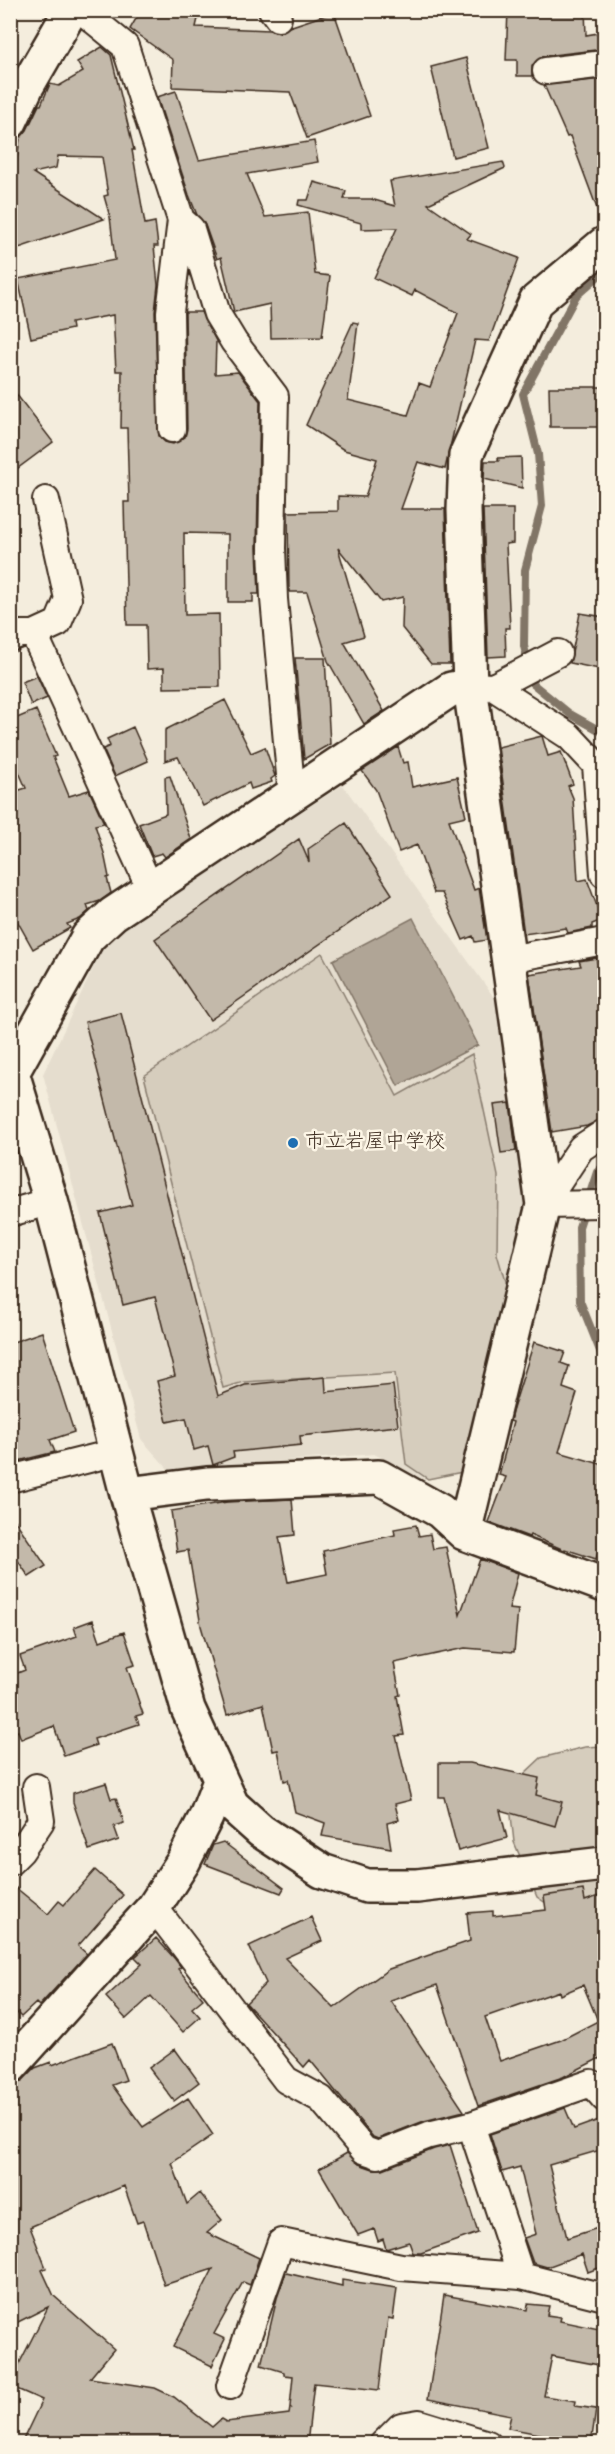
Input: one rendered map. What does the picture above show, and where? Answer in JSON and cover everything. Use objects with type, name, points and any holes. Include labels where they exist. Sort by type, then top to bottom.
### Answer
[{"type":"street","points":[[10,122],[27,86],[70,10]]},
{"type":"street","points":[[81,10],[125,46],[181,220],[170,312],[172,429]]},
{"type":"street","points":[[546,70],[604,64]]},
{"type":"street","points":[[181,220],[191,229],[218,314],[234,342],[275,396],[272,548],[292,796]]},
{"type":"street","points":[[556,1205],[509,959],[464,510],[466,455],[521,329],[536,301],[604,244]]},
{"type":"street","points":[[46,500],[68,599],[58,623],[22,636],[151,890]]},
{"type":"street","points":[[558,652],[482,686],[451,689],[113,914],[88,937],[11,1069],[51,1201],[127,1494],[189,1708],[232,1805],[261,1831],[322,1871],[367,1886],[417,1886],[604,1864]]},
{"type":"street","points":[[482,686],[569,736],[600,762],[604,874]]},
{"type":"street","points":[[509,959],[604,941]]},
{"type":"street","points":[[464,1533],[556,1205],[581,1148],[604,1133]]},
{"type":"street","points":[[10,1214],[51,1201]]},
{"type":"street","points":[[556,1205],[604,1204]]},
{"type":"street","points":[[10,1479],[117,1452]]},
{"type":"street","points":[[127,1494],[207,1484],[379,1477],[440,1511],[464,1533],[604,1585]]},
{"type":"street","points":[[18,2049],[154,1907],[183,1862],[206,1817],[220,1781]]},
{"type":"street","points":[[10,1862],[21,1851],[41,1821],[36,1786]]},
{"type":"street","points":[[154,1907],[286,2080],[321,2099],[364,2150],[378,2155],[429,2135],[471,2125],[591,2083],[604,2097]]},
{"type":"street","points":[[471,2125],[521,2276]]},
{"type":"street","points":[[230,2386],[281,2242],[401,2267],[521,2276],[604,2297]]},
{"type":"street","points":[[383,2444],[401,2426],[419,2422],[488,2444]]},
{"type":"shaded area","name":"市立岩屋中学校","points":[[343,785],[505,1013],[534,1211],[468,1459],[423,1479],[374,1454],[169,1470],[141,1439],[43,1074],[108,937]]},
{"type":"shaded area","points":[[413,918],[478,1045],[398,1086],[333,960]]},
{"type":"shaded area","points":[[322,953],[397,1096],[472,1054],[498,1176],[497,1254],[509,1295],[462,1472],[428,1479],[406,1464],[395,1373],[244,1382],[223,1388],[144,1076]]},
{"type":"shaded area","points":[[604,1746],[604,1939],[537,1897],[514,1842],[508,1789],[541,1758],[585,1747]]},
{"type":"building","points":[[141,10],[200,10],[196,27],[269,30],[279,33],[289,27],[334,12],[370,116],[307,138],[290,92],[172,87],[173,60],[130,29]]},
{"type":"building","points":[[508,10],[585,10],[586,35],[604,32],[604,49],[544,56],[532,65],[532,76],[517,76],[517,60],[506,60]]},
{"type":"building","points":[[102,47],[111,55],[134,150],[132,150],[145,224],[155,222],[158,246],[154,246],[158,285],[155,312],[159,436],[165,442],[173,444],[185,437],[187,429],[185,312],[201,312],[216,341],[215,374],[238,372],[260,401],[257,548],[259,594],[253,594],[253,602],[228,602],[228,534],[184,533],[185,615],[219,614],[220,687],[164,688],[164,668],[147,669],[146,625],[127,625],[124,502],[129,502],[127,428],[121,428],[122,371],[116,371],[113,315],[71,323],[72,329],[31,338],[18,279],[115,260],[110,217],[104,196],[108,195],[102,157],[58,156],[56,168],[33,173],[104,219],[10,251],[10,174],[16,166],[20,138],[41,105],[50,84],[59,86],[83,72],[77,62]]},
{"type":"building","points":[[466,58],[489,148],[453,157],[431,67]]},
{"type":"building","points":[[604,79],[604,222],[602,222],[570,136],[567,137],[544,85]]},
{"type":"building","points":[[176,91],[199,160],[314,141],[318,162],[247,174],[265,217],[308,212],[315,274],[330,276],[322,337],[271,338],[270,304],[234,312],[221,257],[217,259],[205,225],[197,215],[189,195],[157,97]]},
{"type":"building","points":[[503,162],[505,168],[428,204],[471,234],[467,239],[519,258],[489,341],[475,340],[445,469],[418,462],[401,509],[445,509],[450,664],[431,664],[402,628],[403,597],[381,602],[338,548],[364,636],[344,642],[384,711],[364,724],[328,661],[307,592],[289,592],[288,512],[338,511],[338,496],[365,497],[377,459],[344,450],[306,425],[353,322],[358,323],[348,400],[408,415],[419,383],[430,387],[458,313],[415,290],[412,296],[374,278],[397,228],[361,229],[361,223],[298,205],[299,200],[308,200],[314,182],[346,191],[344,199],[371,199],[395,206],[390,181]]},
{"type":"building","points":[[10,386],[53,442],[10,474]]},
{"type":"building","points":[[549,387],[604,387],[604,427],[550,427]]},
{"type":"building","points":[[521,457],[522,488],[484,479],[485,461]]},
{"type":"building","points":[[483,509],[513,509],[513,543],[506,544],[510,628],[505,628],[506,656],[488,657]]},
{"type":"building","points":[[580,613],[604,617],[604,670],[570,663]]},
{"type":"building","points":[[295,658],[325,658],[330,744],[304,759]]},
{"type":"building","points":[[37,676],[47,698],[31,705],[22,682]]},
{"type":"building","points":[[225,700],[251,753],[265,747],[275,776],[271,779],[272,782],[251,789],[249,783],[203,806],[178,757],[165,761],[165,730]]},
{"type":"building","points":[[36,710],[56,756],[53,757],[69,796],[89,790],[104,823],[95,825],[104,853],[111,893],[100,901],[87,905],[89,911],[80,919],[67,924],[70,928],[33,949],[10,908],[10,793],[26,788],[10,752],[10,721]]},
{"type":"building","points":[[133,727],[148,761],[115,776],[103,749],[110,746],[107,739]]},
{"type":"building","points":[[542,736],[548,756],[561,752],[573,784],[568,786],[573,798],[578,881],[587,879],[602,920],[592,924],[592,928],[568,933],[566,928],[524,934],[498,747]]},
{"type":"building","points":[[398,747],[403,763],[408,762],[412,787],[457,777],[466,816],[449,820],[474,890],[479,888],[487,940],[475,942],[473,936],[463,940],[442,893],[434,893],[417,845],[399,852],[376,790],[362,771]]},
{"type":"building","points":[[170,776],[191,839],[165,857],[162,853],[152,856],[139,824],[166,814],[165,777]]},
{"type":"building","points":[[346,823],[392,894],[210,1020],[155,939],[299,839],[309,862],[308,849]]},
{"type":"building","points":[[597,958],[597,962],[604,961],[604,1118],[587,1126],[552,1132],[529,974],[581,966],[579,961]]},
{"type":"building","points":[[121,1013],[218,1396],[245,1385],[325,1377],[326,1392],[393,1385],[398,1426],[300,1436],[301,1445],[233,1452],[234,1457],[213,1465],[208,1446],[194,1450],[186,1418],[167,1422],[157,1381],[175,1376],[155,1297],[123,1305],[100,1213],[132,1205],[85,1022]]},
{"type":"building","points":[[510,1103],[516,1151],[501,1153],[494,1105]]},
{"type":"building","points":[[42,1332],[74,1432],[50,1440],[55,1452],[10,1463],[10,1343]]},
{"type":"building","points":[[534,1342],[565,1352],[561,1363],[569,1366],[563,1388],[577,1393],[559,1452],[604,1465],[604,1533],[596,1559],[564,1550],[530,1535],[529,1537],[489,1522],[506,1477],[499,1475],[513,1422],[510,1421]]},
{"type":"building","points":[[292,1499],[295,1535],[279,1537],[288,1582],[327,1574],[323,1551],[395,1535],[394,1529],[416,1525],[419,1536],[430,1534],[433,1549],[446,1547],[460,1615],[480,1559],[518,1573],[509,1609],[518,1610],[514,1652],[465,1648],[394,1663],[404,1735],[396,1736],[411,1800],[395,1804],[399,1820],[387,1823],[391,1848],[322,1836],[325,1823],[295,1812],[288,1780],[284,1781],[278,1750],[273,1751],[263,1704],[227,1715],[201,1626],[188,1550],[177,1552],[171,1511],[227,1502]]},
{"type":"building","points":[[10,1513],[46,1566],[29,1577],[10,1549]]},
{"type":"building","points":[[93,1620],[100,1641],[124,1632],[135,1665],[127,1667],[143,1714],[136,1716],[139,1724],[94,1739],[96,1745],[64,1756],[54,1726],[21,1739],[18,1731],[10,1734],[10,1676],[25,1670],[20,1656],[77,1636],[74,1627]]},
{"type":"building","points":[[439,1763],[470,1763],[539,1778],[536,1795],[562,1802],[555,1826],[500,1810],[507,1838],[458,1851],[444,1797],[439,1797]]},
{"type":"building","points":[[106,1783],[111,1799],[116,1798],[124,1823],[114,1826],[119,1840],[89,1850],[73,1802],[73,1793]]},
{"type":"building","points":[[223,1842],[284,1888],[281,1893],[205,1864],[213,1845]]},
{"type":"building","points":[[95,1870],[123,1895],[78,1946],[87,1954],[39,2006],[36,2003],[21,2017],[10,2006],[10,1883],[48,1914],[59,1901],[64,1905]]},
{"type":"building","points":[[583,1890],[585,1901],[604,1894],[604,2056],[563,2077],[478,2106],[437,1985],[391,2001],[464,2111],[424,2121],[378,2139],[373,2137],[310,2060],[304,2067],[246,2003],[266,1983],[249,1946],[311,1917],[322,1941],[285,1958],[334,2008],[389,1969],[470,1941],[467,1913],[493,1911],[493,1916],[546,1910],[544,1896]],"holes":[[[583,1985],[598,2021],[561,2040],[500,2061],[485,2017],[559,1991],[560,1995]]]},
{"type":"building","points":[[156,1938],[175,1959],[181,1967],[178,1969],[203,1999],[192,2008],[200,2017],[183,2032],[151,1996],[126,2019],[106,1997],[142,1964],[135,1957]]},
{"type":"building","points":[[112,2043],[126,2080],[112,2085],[143,2127],[188,2098],[213,2135],[172,2163],[187,2204],[200,2193],[222,2220],[207,2233],[259,2258],[250,2285],[243,2282],[214,2334],[225,2339],[212,2366],[173,2347],[213,2269],[164,2285],[143,2221],[137,2223],[124,2186],[30,2227],[46,2268],[42,2270],[54,2296],[114,2349],[90,2378],[155,2388],[174,2397],[212,2427],[221,2419],[226,2422],[289,2414],[293,2376],[284,2375],[284,2372],[261,2365],[277,2298],[286,2273],[342,2286],[342,2280],[397,2288],[393,2319],[388,2318],[379,2390],[314,2383],[307,2444],[21,2444],[42,2400],[10,2386],[10,2382],[48,2307],[10,2326],[10,2085],[23,2080],[35,2068],[51,2062],[52,2065]]},
{"type":"building","points":[[175,2049],[199,2082],[174,2101],[149,2068]]},
{"type":"building","points":[[565,2108],[574,2129],[604,2118],[604,2149],[549,2165],[567,2238],[604,2226],[604,2266],[588,2272],[582,2254],[547,2267],[533,2263],[524,2238],[536,2234],[520,2167],[502,2172],[490,2134]]},
{"type":"building","points":[[450,2145],[478,2233],[421,2253],[413,2253],[409,2242],[386,2249],[383,2239],[378,2241],[374,2229],[358,2235],[319,2169],[347,2153],[359,2164],[373,2169],[383,2169]]},
{"type":"building","points":[[444,2295],[527,2310],[528,2304],[549,2306],[547,2315],[561,2317],[560,2321],[604,2330],[599,2365],[552,2356],[544,2396],[576,2401],[575,2406],[596,2409],[591,2444],[508,2428],[511,2415],[428,2399]]},
{"type":"waterway","points":[[604,271],[576,296],[523,394],[538,454],[542,506],[525,570],[524,646],[533,684],[570,714],[604,733]]},
{"type":"waterway","points":[[604,1166],[597,1172],[579,1227],[580,1301],[604,1361]]},
{"type":"place","name":"市立岩屋中学校","points":[[293,1143]]}]
